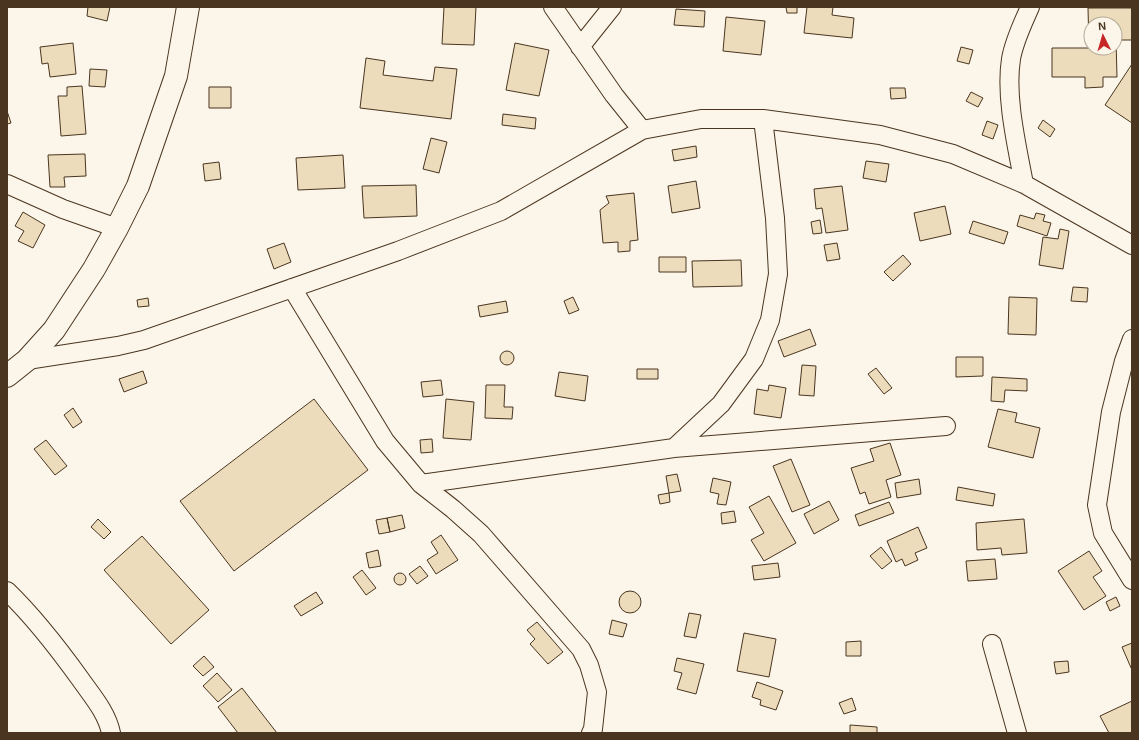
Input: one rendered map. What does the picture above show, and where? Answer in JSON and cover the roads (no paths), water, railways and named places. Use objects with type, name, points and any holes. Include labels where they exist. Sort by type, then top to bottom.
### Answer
[{"type":"street","points":[[14,366],[54,330],[94,269],[138,186],[176,76],[188,7]]},
{"type":"street","points":[[553,7],[580,47],[642,130]]},
{"type":"street","points":[[580,47],[612,7]]},
{"type":"street","points":[[1024,184],[1009,90],[1011,59],[1030,7]]},
{"type":"street","points":[[14,366],[144,340],[398,251],[500,211],[642,130],[701,119],[762,119],[880,135],[953,154],[1024,184],[1132,245]]},
{"type":"street","points":[[674,448],[721,404],[754,359],[770,320],[778,274],[775,218],[762,119]]},
{"type":"street","points":[[7,184],[63,210],[117,228]]},
{"type":"street","points":[[292,288],[385,441],[421,484],[453,509],[481,534],[581,649],[597,692],[593,728],[591,733]]},
{"type":"street","points":[[1132,339],[1124,361],[1111,412],[1097,505],[1103,533],[1132,580]]},
{"type":"street","points":[[421,484],[674,448],[946,426]]},
{"type":"street","points":[[7,591],[29,613],[58,648],[102,710],[110,724],[111,733]]},
{"type":"street","points":[[992,644],[1017,733]]}]
